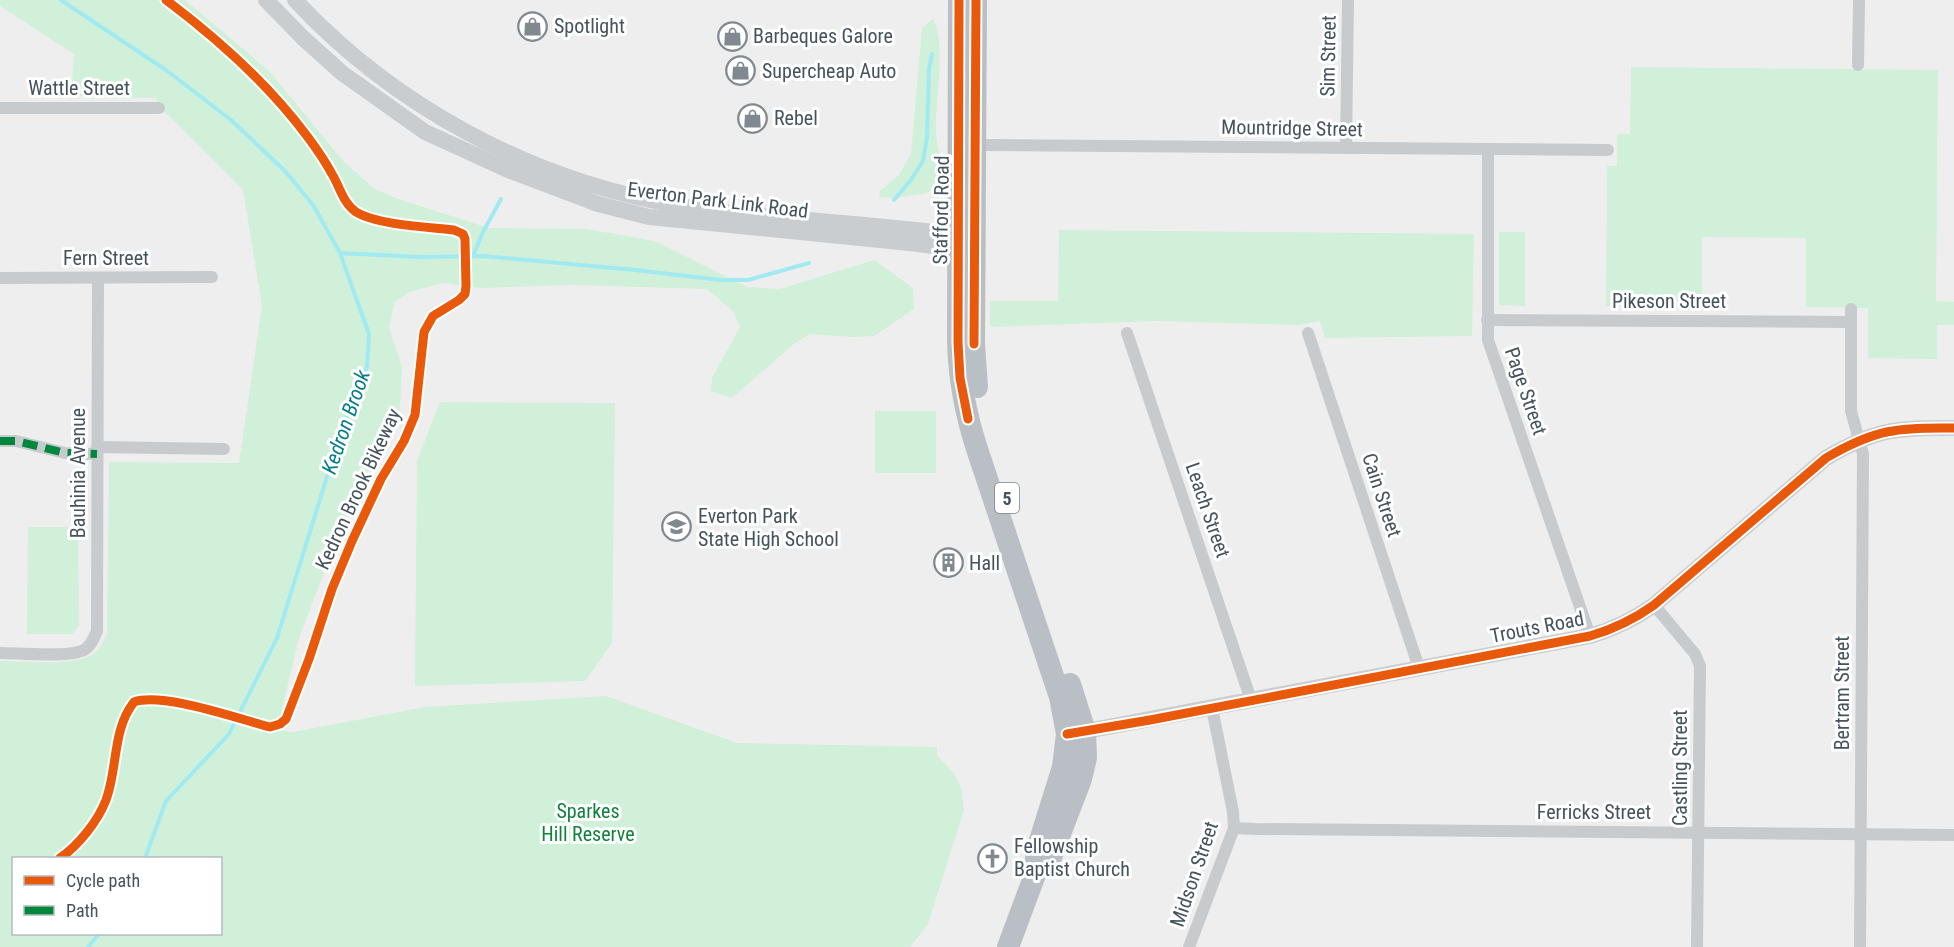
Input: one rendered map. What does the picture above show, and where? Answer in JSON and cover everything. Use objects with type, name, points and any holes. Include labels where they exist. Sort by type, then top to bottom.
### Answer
[{"type":"highway","name":"Stafford Road","points":[[959,0],[966,243],[978,393],[986,430],[1076,733],[1086,749],[1080,779],[1050,860],[1036,872],[1008,947]]},
{"type":"highway","name":"Stafford Road","points":[[966,243],[975,145],[976,0]]},
{"type":"main road","name":"Everton Park Link Road","points":[[266,0],[342,73],[425,132],[445,143],[534,181],[598,204],[649,217],[909,243],[966,243]]},
{"type":"main road","name":"Everton Park Link Road","points":[[295,0],[355,57],[410,98],[479,139],[547,170],[609,190],[686,207],[966,243]]},
{"type":"main road","name":"Trouts Road","points":[[1076,733],[1590,636],[1625,624],[1654,605],[1826,458],[1859,440],[1897,429],[1954,428]]},
{"type":"street","name":"Sim Street","points":[[1346,148],[1348,0]]},
{"type":"street","points":[[1858,0],[1858,65]]},
{"type":"street","name":"Wattle Street","points":[[0,108],[159,108]]},
{"type":"street","name":"Mountridge Street","points":[[975,145],[1608,150]]},
{"type":"street","name":"Page Street","points":[[1488,149],[1487,320],[1490,348],[1590,636]]},
{"type":"street","name":"Fern Street","points":[[0,278],[212,277]]},
{"type":"street","name":"Bauhinia Avenue","points":[[0,653],[70,654],[84,650],[92,642],[97,631],[98,278]]},
{"type":"street","name":"Pikeson Street","points":[[1487,320],[1851,315]]},
{"type":"street","name":"Bertram Street","points":[[1851,315],[1851,411],[1863,454],[1860,947]]},
{"type":"street","name":"Leach Street","points":[[1127,333],[1251,700]]},
{"type":"street","name":"Cain Street","points":[[1308,333],[1419,668]]},
{"type":"street","points":[[0,441],[16,441],[65,453],[224,449]]},
{"type":"street","name":"Castling Street","points":[[1654,605],[1695,654],[1699,662],[1697,947]]},
{"type":"street","name":"Midson Street","points":[[1189,947],[1234,828],[1233,812],[1212,708]]},
{"type":"street","name":"Ferricks Street","points":[[1234,828],[1954,835]]},
{"type":"green space","name":"Sparkes Hill Reserve","points":[[0,0],[185,0],[269,71],[344,162],[375,189],[398,199],[489,228],[586,229],[655,241],[747,287],[780,289],[874,260],[913,288],[914,309],[874,336],[810,334],[795,343],[732,398],[711,391],[712,378],[740,327],[733,311],[707,289],[573,285],[481,288],[443,283],[409,292],[395,302],[389,328],[402,367],[400,408],[343,523],[299,638],[277,730],[293,732],[425,707],[606,696],[737,743],[937,747],[937,756],[953,772],[961,787],[964,810],[928,924],[910,947],[0,947],[0,661],[71,661],[90,656],[102,644],[107,634],[109,462],[239,463],[262,306],[243,190],[158,105],[156,98],[71,96],[74,54],[0,6]]},
{"type":"green space","points":[[933,19],[937,30],[940,58],[936,118],[939,172],[928,193],[895,198],[879,197],[880,191],[899,175],[911,154],[922,28]]},
{"type":"green space","points":[[1631,67],[1938,70],[1936,301],[1954,302],[1954,325],[1937,325],[1937,359],[1868,358],[1868,308],[1806,307],[1806,238],[1702,237],[1702,307],[1606,306],[1607,166],[1617,166],[1617,134],[1630,134]]},
{"type":"green space","points":[[1059,230],[1474,234],[1472,336],[1325,338],[1320,321],[1298,325],[1156,321],[990,327],[990,301],[1058,301]]},
{"type":"green space","points":[[1499,232],[1525,232],[1525,306],[1499,305]]},
{"type":"green space","points":[[440,402],[615,403],[612,643],[585,681],[415,686],[417,461]]},
{"type":"green space","points":[[875,411],[936,411],[936,473],[875,473]]},
{"type":"green space","points":[[28,527],[78,527],[79,626],[72,634],[27,634]]},
{"type":"waterway","name":"Kedron Brook","points":[[61,0],[166,70],[231,120],[285,171],[313,205],[340,253],[369,334],[367,367],[353,399],[330,467],[277,638],[229,734],[166,801],[145,857]]},
{"type":"waterway","points":[[894,200],[923,161],[927,138],[929,69],[932,54]]},
{"type":"waterway","points":[[473,256],[501,199]]},
{"type":"waterway","points":[[340,253],[420,257],[483,256],[721,280],[748,280],[809,263]]},
{"type":"waterway","name":"Kedron Brook","points":[[88,947],[98,935]]},
{"type":"marked path","points":[[0,441],[16,441],[65,453],[97,454]]},
{"type":"cycle path","name":"Kedron Brook Bikeway","points":[[61,857],[93,824],[106,800],[122,725],[134,702],[147,700],[181,703],[270,727],[286,719],[332,589],[352,541],[415,415],[424,332],[433,316],[465,294],[466,286],[463,234],[454,230],[390,223],[356,212],[345,199],[314,145],[276,98],[223,46],[166,0]]},
{"type":"cycle path","points":[[959,0],[958,342],[960,378],[968,419]]},
{"type":"cycle path","points":[[974,344],[976,0]]},
{"type":"cycle path","points":[[1067,734],[1599,633],[1631,620],[1654,605],[1826,458],[1843,448],[1874,436],[1902,429],[1954,428]]},
{"type":"place","name":"Spotlight","points":[[533,26]]},
{"type":"place","name":"Barbeques Galore","points":[[732,36]]},
{"type":"place","name":"Supercheap Auto","points":[[741,71]]},
{"type":"place","name":"Rebel","points":[[753,118]]},
{"type":"place","name":"Everton Park State High School","points":[[677,527]]},
{"type":"place","name":"Hall","points":[[948,563]]},
{"type":"place","name":"Fellowship Baptist Church","points":[[993,858]]}]
